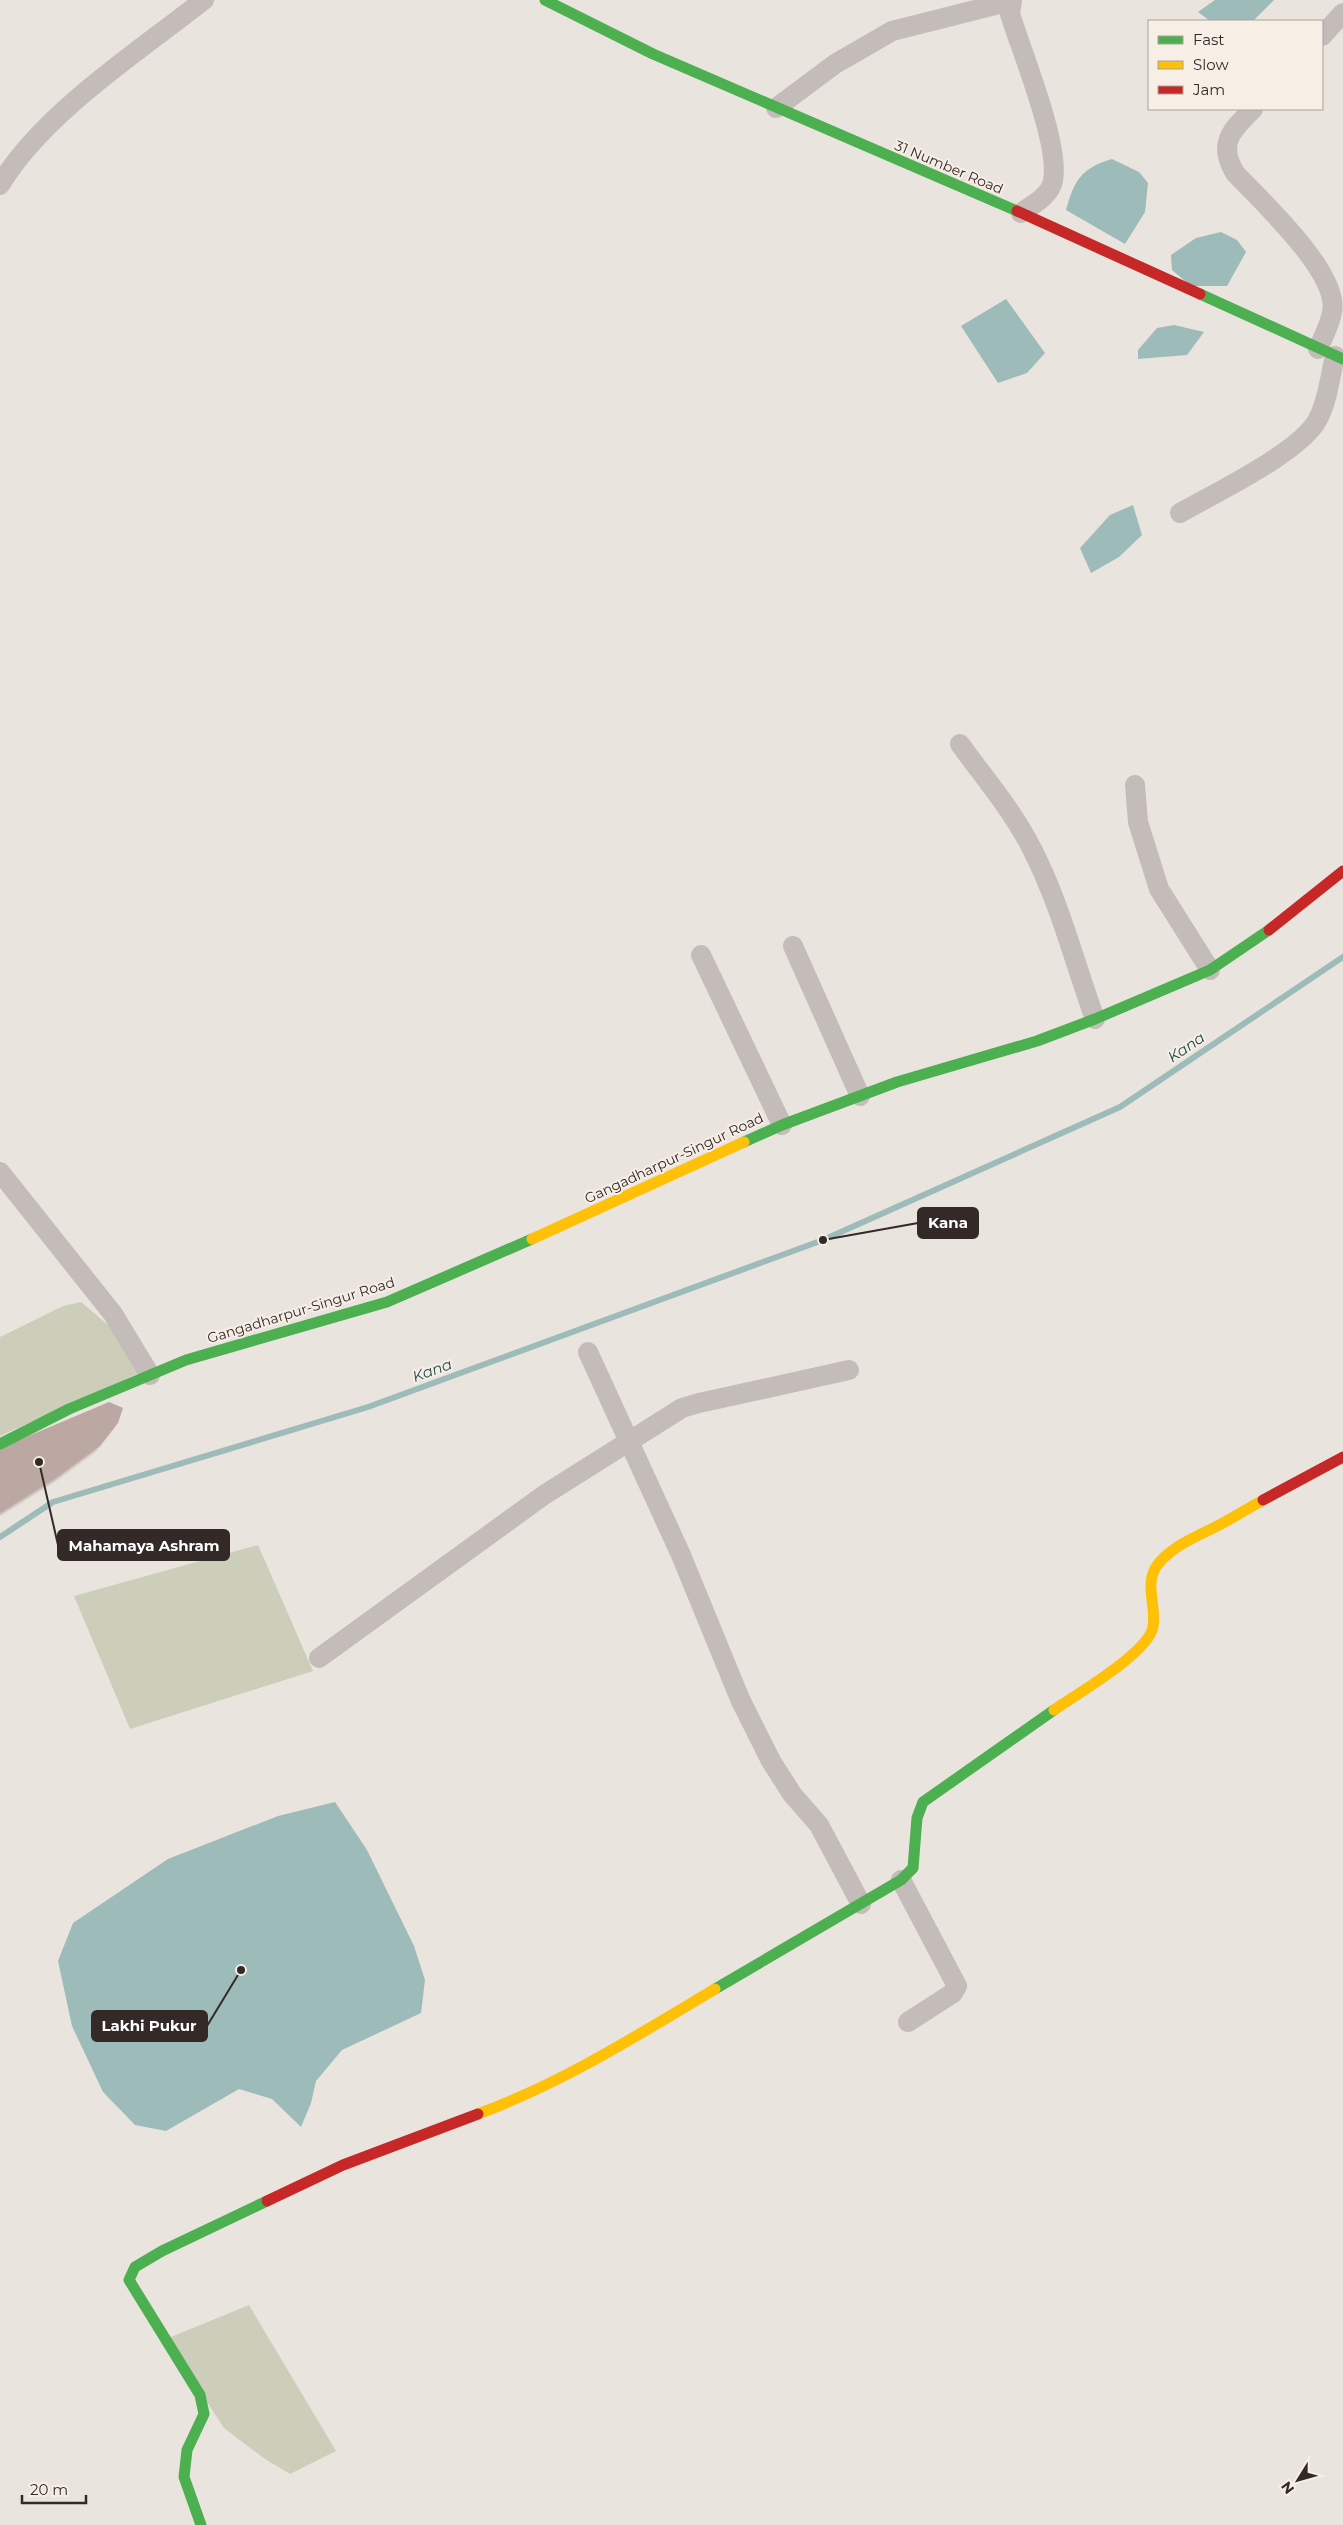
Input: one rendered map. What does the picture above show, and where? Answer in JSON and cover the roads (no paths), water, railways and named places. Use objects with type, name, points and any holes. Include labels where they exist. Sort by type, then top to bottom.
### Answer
[{"type":"street","points":[[0,185],[14,164],[56,118],[204,0]]},
{"type":"street","name":"31 Number Road","points":[[545,0],[653,54],[1021,213],[1332,355]]},
{"type":"street","points":[[776,108],[835,64],[892,31],[1011,0],[1010,14],[1053,151],[1053,181],[1049,190],[1021,213]]},
{"type":"street","points":[[1323,35],[1343,13]]},
{"type":"street","points":[[1180,513],[1264,465],[1302,439],[1311,430],[1322,410],[1332,355],[1330,287],[1323,273],[1297,239],[1235,173],[1227,160],[1228,138],[1252,110]]},
{"type":"street","points":[[960,744],[1018,824],[1034,851],[1095,1019]]},
{"type":"street","points":[[1135,785],[1138,822],[1159,888],[1210,970]]},
{"type":"street","name":"Gangadharpur-Singur Road","points":[[0,1444],[69,1409],[186,1360],[387,1302],[483,1262],[782,1125],[897,1082],[1037,1040],[1095,1019],[1210,970],[1254,942],[1343,871]]},
{"type":"street","points":[[793,946],[860,1096]]},
{"type":"street","points":[[700,954],[782,1125]]},
{"type":"street","points":[[0,1172],[113,1314],[150,1375]]},
{"type":"street","points":[[588,1352],[681,1555],[740,1699],[771,1761],[792,1794],[819,1825],[861,1904]]},
{"type":"street","points":[[319,1658],[544,1495],[629,1443],[668,1416],[699,1402],[849,1370]]},
{"type":"street","points":[[202,2525],[192,2493],[184,2477],[188,2450],[204,2414],[204,2405],[200,2395],[129,2280],[135,2267],[162,2251],[343,2165],[516,2100],[578,2069],[901,1880],[914,1868],[917,1818],[923,1802],[1135,1653],[1150,1639],[1154,1622],[1151,1582],[1153,1573],[1161,1562],[1191,1541],[1343,1457]]},
{"type":"street","points":[[901,1880],[957,1986],[953,1993],[908,2022]]},
{"type":"water","points":[[1215,0],[1274,0],[1254,20],[1209,20],[1198,12]]},
{"type":"water","points":[[1112,159],[1139,172],[1148,183],[1145,212],[1125,244],[1066,210],[1072,191],[1080,177],[1093,167]]},
{"type":"water","points":[[1221,232],[1237,240],[1246,252],[1227,286],[1191,286],[1172,270],[1171,255],[1196,238]]},
{"type":"water","points":[[1006,299],[1045,353],[1027,373],[998,383],[961,326]]},
{"type":"water","points":[[1174,325],[1204,332],[1187,355],[1138,359],[1138,350],[1157,328]]},
{"type":"water","points":[[1133,505],[1142,535],[1119,557],[1091,573],[1080,548],[1110,515]]},
{"type":"water","points":[[335,1802],[367,1850],[414,1946],[425,1980],[421,2013],[342,2050],[316,2081],[311,2103],[301,2127],[272,2099],[239,2089],[166,2131],[135,2125],[103,2092],[72,2026],[58,1961],[73,1923],[168,1859],[278,1816]]},
{"type":"waterway","name":"Kana","points":[[0,1537],[53,1502],[368,1407],[823,1240],[1120,1107],[1343,957]]},
{"type":"place","name":"Kana","points":[[823,1240]]},
{"type":"place","name":"Mahamaya Ashram","points":[[39,1462]]},
{"type":"place","name":"Lakhi Pukur","points":[[241,1970]]}]
